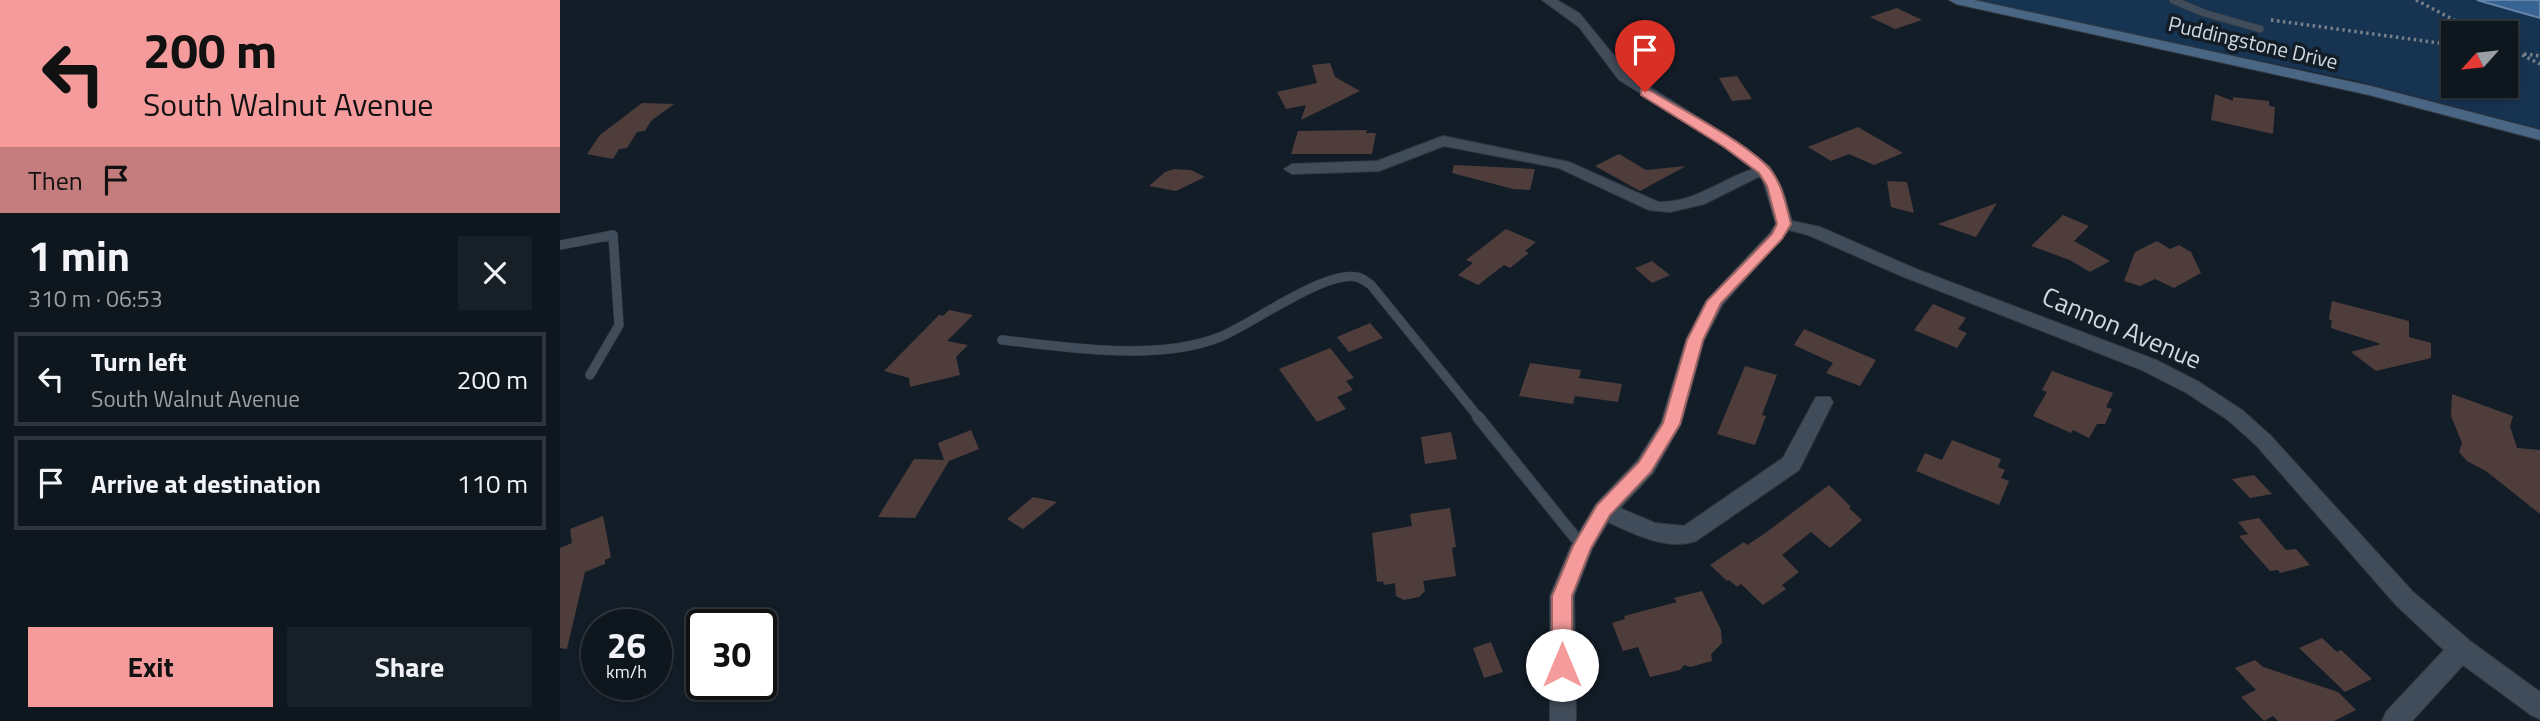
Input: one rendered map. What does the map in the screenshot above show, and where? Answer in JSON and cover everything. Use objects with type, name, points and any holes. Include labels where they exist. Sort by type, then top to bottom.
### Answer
[{"type":"street","points":[[1548,0],[1583,22],[1624,77],[1729,144],[1764,170],[1774,186],[1784,224],[1777,236],[1715,301],[1695,340],[1671,424],[1645,467],[1604,510],[1582,546],[1562,596],[1563,721]]},
{"type":"street","name":"Puddingstone Drive","points":[[1956,0],[2330,82],[2540,135]]},
{"type":"street","points":[[1292,169],[1379,166],[1443,141],[1564,166],[1655,207],[1664,208],[1700,202],[1733,181],[1764,170]]},
{"type":"street","name":"Cannon Avenue","points":[[1784,224],[1814,231],[1910,273],[2149,365],[2192,387],[2235,415],[2263,440],[2404,598],[2461,649],[2540,707]]},
{"type":"street","points":[[1604,510],[1642,528],[1673,536],[1688,535],[1791,464],[1823,402]]},
{"type":"street","points":[[2395,721],[2461,649]]},
{"type":"lane","points":[[2173,0],[2204,13],[2260,29]]},
{"type":"lane","points":[[560,245],[613,235],[620,325],[590,375]]},
{"type":"lane","points":[[1002,340],[1087,349],[1187,345],[1216,339],[1244,327],[1323,283],[1356,277],[1371,285],[1582,546]]},
{"type":"path","points":[[2416,0],[2456,21]]},
{"type":"path","points":[[2267,20],[2441,43]]},
{"type":"path","points":[[2518,53],[2540,56]]},
{"type":"path","points":[[2518,53],[2540,64]]},
{"type":"shaded area","points":[[1965,0],[2540,0],[2540,129],[2357,81]]},
{"type":"shaded area","points":[[2477,0],[2540,0],[2540,18]]},
{"type":"building","points":[[1897,8],[1922,20],[1895,29],[1870,17]]},
{"type":"building","points":[[1330,63],[1335,77],[1360,91],[1301,120],[1306,105],[1286,109],[1277,92],[1317,83],[1312,65]]},
{"type":"building","points":[[1737,76],[1752,99],[1732,101],[1719,78]]},
{"type":"building","points":[[2215,94],[2233,101],[2233,97],[2269,101],[2269,106],[2275,107],[2273,134],[2211,120]]},
{"type":"building","points":[[642,103],[674,104],[651,121],[645,131],[637,132],[627,148],[619,149],[613,159],[587,154],[600,135]]},
{"type":"building","points":[[1858,127],[1903,153],[1874,165],[1849,154],[1831,161],[1808,147]]},
{"type":"building","points":[[1367,130],[1366,133],[1376,133],[1372,154],[1291,154],[1298,131]]},
{"type":"building","points":[[1619,154],[1646,170],[1686,166],[1640,191],[1595,166]]},
{"type":"building","points":[[1454,165],[1535,169],[1530,190],[1513,189],[1452,173]]},
{"type":"building","points":[[1174,169],[1191,170],[1205,177],[1176,191],[1149,186],[1165,172]]},
{"type":"building","points":[[1887,181],[1907,182],[1914,213],[1891,207]]},
{"type":"building","points":[[1997,203],[1976,237],[1938,224]]},
{"type":"building","points":[[2063,215],[2089,226],[2074,241],[2110,261],[2090,272],[2070,260],[2031,246]]},
{"type":"building","points":[[1506,229],[1536,242],[1525,251],[1529,253],[1510,268],[1504,265],[1478,285],[1458,275],[1473,263],[1466,260]]},
{"type":"building","points":[[2157,241],[2170,249],[2179,245],[2191,252],[2201,273],[2174,288],[2155,279],[2140,286],[2124,281],[2135,252]]},
{"type":"building","points":[[1652,261],[1670,275],[1652,283],[1635,268]]},
{"type":"building","points":[[2332,301],[2409,321],[2409,337],[2431,343],[2431,358],[2376,371],[2351,352],[2381,344],[2331,328],[2332,321],[2329,319]]},
{"type":"building","points":[[1933,304],[1966,318],[1958,329],[1967,333],[1957,348],[1914,330]]},
{"type":"building","points":[[949,310],[973,315],[947,341],[968,345],[956,357],[960,375],[910,387],[909,378],[884,371],[939,315],[943,316]]},
{"type":"building","points":[[1370,323],[1383,338],[1349,352],[1337,337]]},
{"type":"building","points":[[1804,329],[1876,360],[1860,386],[1826,373],[1833,363],[1794,345]]},
{"type":"building","points":[[1330,348],[1354,378],[1346,381],[1353,390],[1337,397],[1346,409],[1317,422],[1279,369]]},
{"type":"building","points":[[1530,363],[1581,370],[1579,378],[1622,384],[1618,402],[1575,396],[1573,404],[1519,396]]},
{"type":"building","points":[[1745,366],[1777,375],[1762,415],[1766,416],[1755,445],[1717,434]]},
{"type":"building","points":[[2052,371],[2113,393],[2106,407],[2112,409],[2105,424],[2097,424],[2089,438],[2033,416],[2047,392],[2042,390]]},
{"type":"building","points":[[2452,394],[2513,416],[2510,426],[2517,448],[2540,450],[2540,514],[2486,471],[2467,461],[2459,452],[2462,443],[2451,416]]},
{"type":"building","points":[[971,430],[979,449],[949,461],[915,518],[878,517],[914,459],[944,460],[938,443]]},
{"type":"building","points":[[1451,432],[1457,459],[1425,464],[1421,437]]},
{"type":"building","points":[[1952,440],[2001,459],[1998,467],[2005,470],[2001,478],[2009,481],[1999,505],[1916,471],[1925,453],[1942,460]]},
{"type":"building","points":[[2254,475],[2272,494],[2250,498],[2232,479]]},
{"type":"building","points":[[1829,485],[1862,520],[1830,548],[1811,532],[1782,555],[1799,572],[1782,585],[1786,589],[1763,605],[1741,584],[1737,587],[1727,581],[1710,565],[1744,542],[1747,545],[1764,534]]},
{"type":"building","points":[[1033,497],[1057,502],[1023,529],[1007,519]]},
{"type":"building","points":[[1450,508],[1456,547],[1452,548],[1456,576],[1423,581],[1425,591],[1419,597],[1404,600],[1396,596],[1395,583],[1384,585],[1383,581],[1377,582],[1372,533],[1412,526],[1410,514]]},
{"type":"building","points":[[603,516],[611,557],[605,560],[605,564],[585,572],[567,649],[560,648],[560,548],[572,543],[570,529]]},
{"type":"building","points":[[2259,518],[2286,550],[2296,549],[2310,565],[2280,573],[2278,570],[2270,571],[2239,536],[2248,534],[2238,522]]},
{"type":"building","points":[[1702,591],[1721,630],[1722,643],[1711,654],[1712,661],[1690,667],[1684,665],[1680,670],[1650,677],[1638,647],[1623,651],[1612,623],[1625,619],[1624,616],[1677,602],[1674,598]]},
{"type":"building","points":[[2322,638],[2337,652],[2341,650],[2372,679],[2345,692],[2299,648]]},
{"type":"building","points":[[1491,642],[1503,672],[1484,678],[1473,648]]},
{"type":"building","points":[[2255,660],[2263,667],[2338,692],[2356,710],[2334,721],[2278,721],[2273,716],[2264,721],[2241,697],[2256,690],[2235,668]]},
{"type":"route","points":[[1562,665],[1562,596],[1582,546],[1604,510],[1645,467],[1671,424],[1695,340],[1715,301],[1777,236],[1784,224],[1774,186],[1764,170],[1729,144],[1645,92]]}]
